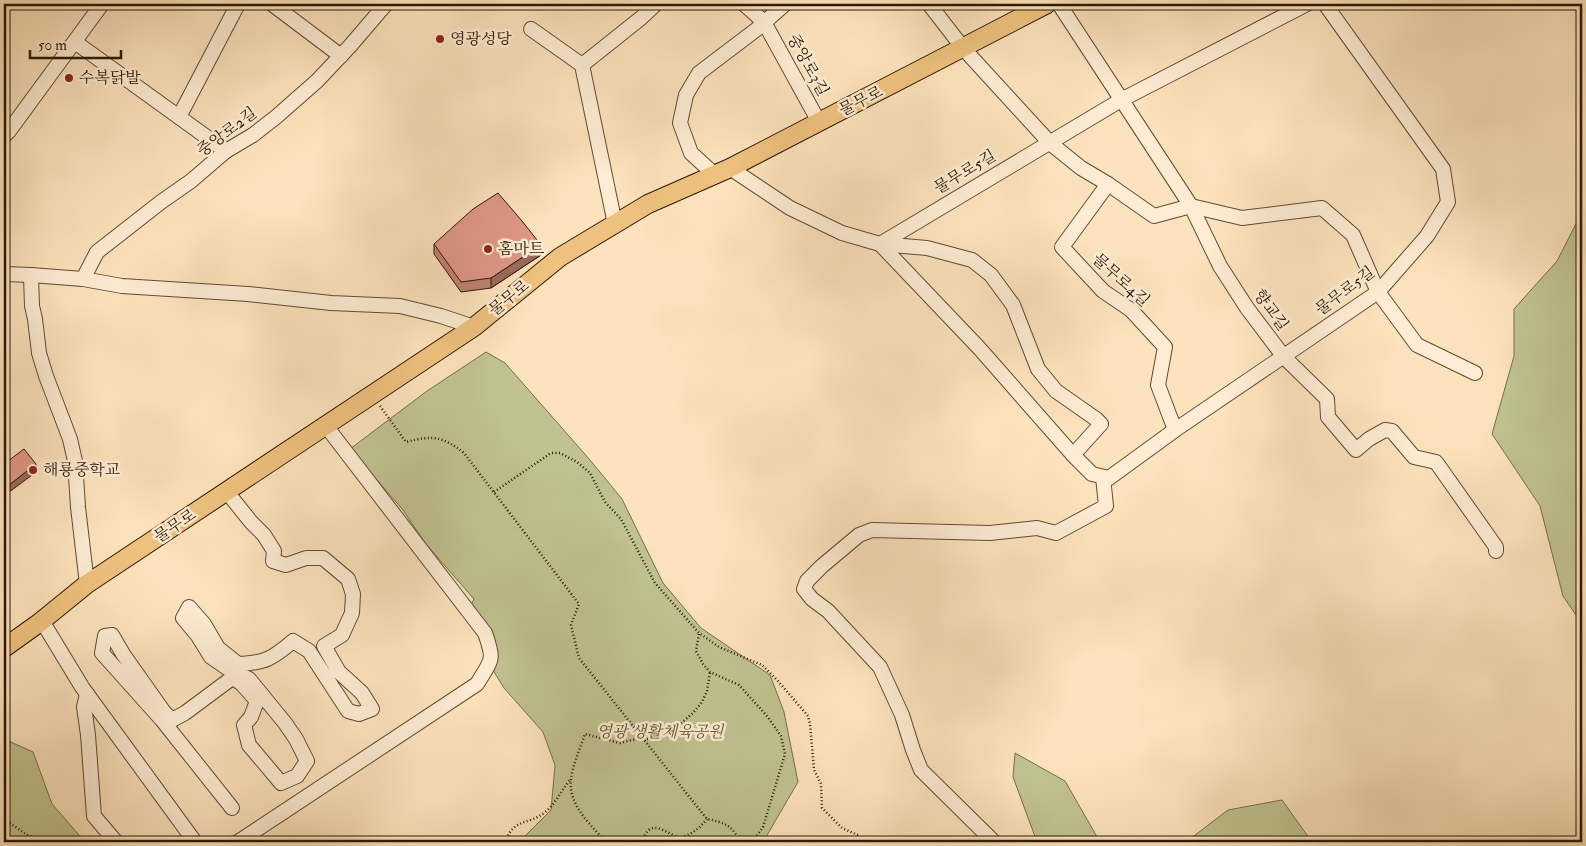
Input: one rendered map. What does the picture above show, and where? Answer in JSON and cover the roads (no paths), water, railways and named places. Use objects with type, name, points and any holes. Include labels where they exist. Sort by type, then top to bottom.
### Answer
[{"type":"main road","name":"물무로","points":[[4,648],[42,621],[87,584],[474,327],[560,257],[648,204],[722,171],[1047,4]]},
{"type":"street","points":[[4,136],[102,4]]},
{"type":"street","points":[[178,117],[238,4]]},
{"type":"street","points":[[272,4],[341,56]]},
{"type":"street","name":"중앙로2길","points":[[83,279],[97,252],[110,240],[191,181],[226,151],[253,135],[276,118],[317,81],[386,4]]},
{"type":"street","points":[[582,65],[656,4]]},
{"type":"street","name":"중앙로3길","points":[[744,4],[764,22],[819,122]]},
{"type":"street","points":[[785,4],[699,73],[686,95],[680,122],[692,153],[790,208],[842,234],[880,244],[927,248],[972,260],[991,275],[1013,305],[1038,369],[1056,391],[1101,424],[1073,454]]},
{"type":"street","points":[[929,4],[963,48],[1050,142],[1081,168],[1154,216],[1191,206],[1242,218],[1322,208],[1353,235],[1378,292],[1417,345],[1475,373]]},
{"type":"street","name":"향교길","points":[[1059,4],[1191,206],[1220,266],[1247,308],[1284,357],[1327,399],[1328,417],[1356,450],[1369,439],[1385,430],[1392,431],[1414,457],[1436,462],[1496,547],[1496,551]]},
{"type":"street","name":"물무로5길","points":[[880,244],[1121,100],[1308,4]]},
{"type":"street","name":"물무로5길","points":[[1103,477],[1109,478],[1175,430],[1378,292],[1427,236],[1448,202],[1443,169],[1325,4]]},
{"type":"street","points":[[530,29],[582,65],[615,224]]},
{"type":"street","points":[[75,42],[226,151]]},
{"type":"street","name":"물무로4길","points":[[1108,184],[1062,248],[1103,291],[1131,310],[1165,347],[1158,385],[1175,430]]},
{"type":"street","points":[[880,244],[980,349],[1092,474],[1103,477],[1106,506],[1056,533],[1037,528],[990,533],[872,530],[859,535],[806,580],[804,589],[812,599],[828,611],[880,667],[902,715],[912,750],[921,770],[994,842]]},
{"type":"street","points":[[4,274],[83,279],[122,286],[248,294],[331,304],[400,306],[441,316],[474,327]]},
{"type":"street","points":[[31,275],[32,306],[39,352],[70,439],[75,461],[87,584]]},
{"type":"street","points":[[238,842],[477,684],[491,661],[492,652],[485,632],[326,426]]},
{"type":"street","points":[[227,492],[264,535],[274,551],[273,561],[286,565],[306,558],[323,558],[348,579],[353,594],[352,613],[342,635],[324,646],[339,672],[362,693],[372,709],[359,714],[348,711],[309,651],[293,641],[275,656],[256,664],[238,664],[218,648],[204,624],[189,607],[184,618],[211,657],[227,668],[249,679],[296,739],[307,761],[296,776],[281,783],[249,745],[244,726],[257,702],[241,683],[232,678],[185,713],[172,720],[164,712],[123,654],[112,634],[104,636],[102,653],[162,720],[232,808]]},
{"type":"street","points":[[42,621],[87,694],[195,842]]},
{"type":"street","points":[[87,694],[84,707],[94,816],[116,842]]},
{"type":"place","name":"영광성당","points":[[440,39]]},
{"type":"place","name":"수복닭발","points":[[69,78]]},
{"type":"place","name":"홈마트","points":[[488,249]]},
{"type":"place","name":"해룡중학교","points":[[33,470]]},
{"type":"park label","name":"영광 생활체육공원","points":[[660,732]]}]
